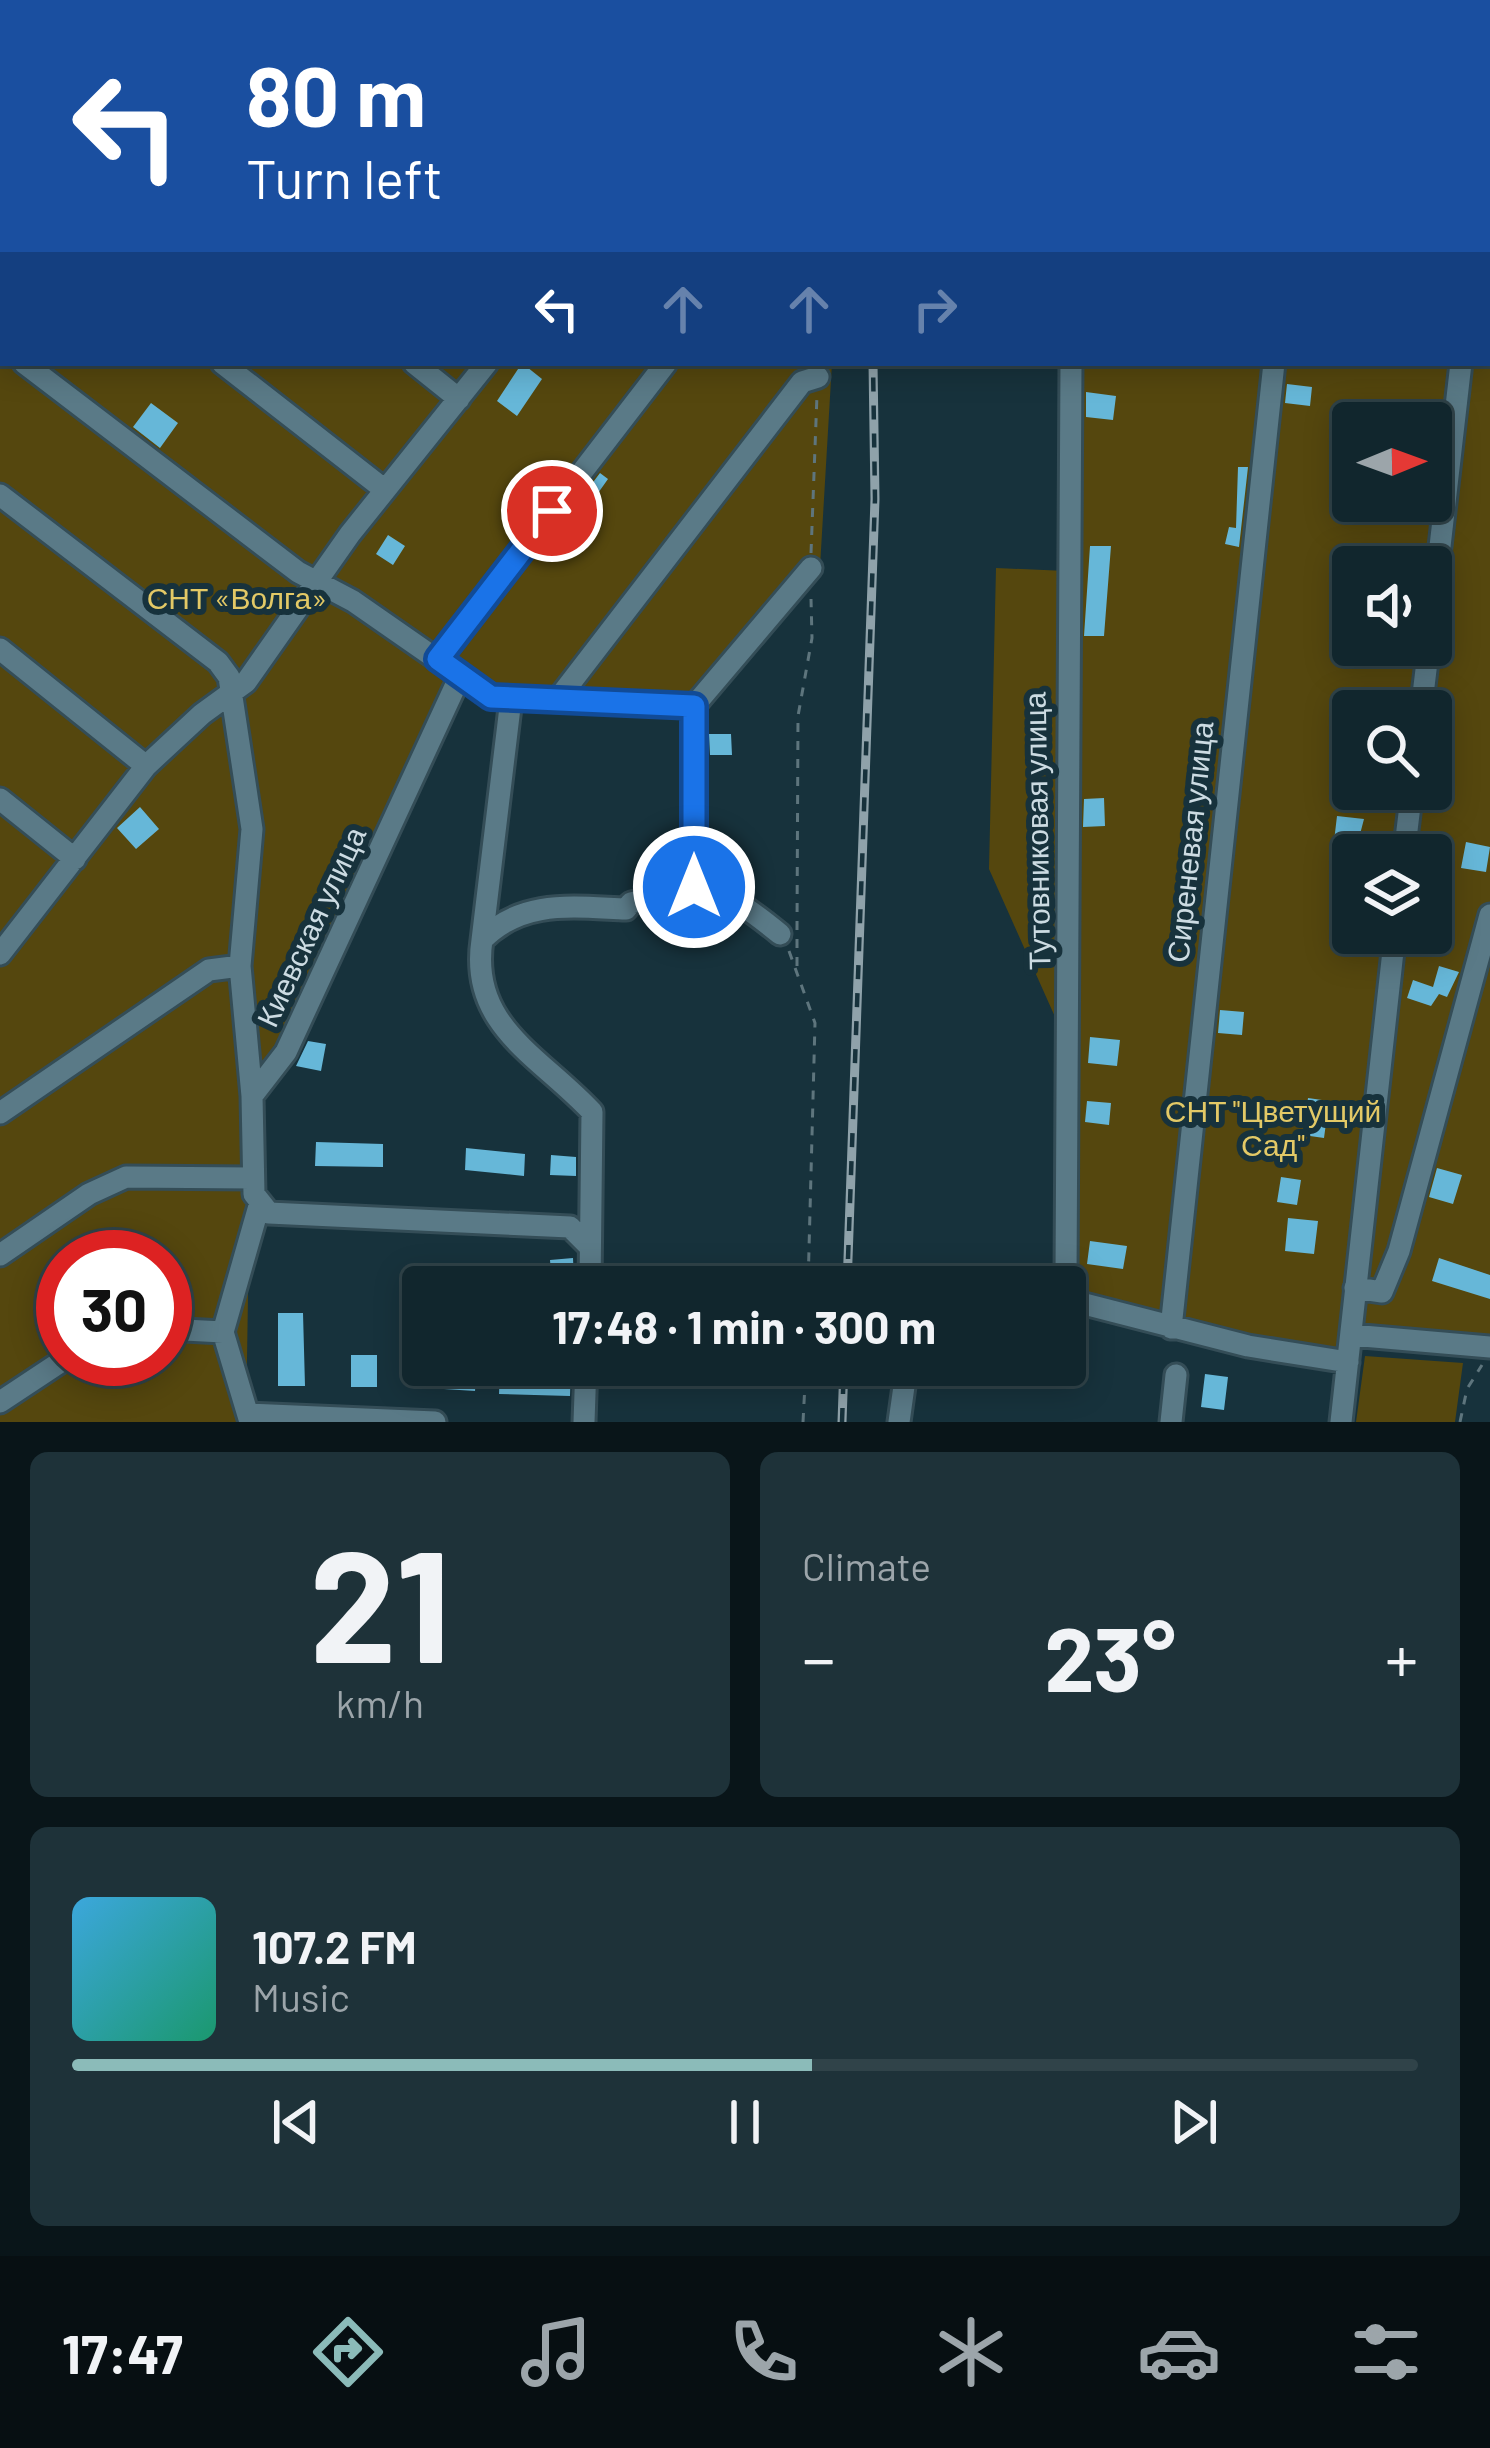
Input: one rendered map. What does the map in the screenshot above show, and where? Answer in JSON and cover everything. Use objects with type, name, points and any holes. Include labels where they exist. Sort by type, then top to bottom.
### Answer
[{"type":"street","points":[[28,366],[316,580],[491,697],[694,706]]},
{"type":"street","points":[[226,366],[385,490]]},
{"type":"street","points":[[418,366],[459,399]]},
{"type":"street","points":[[0,953],[146,766],[202,714],[234,694],[316,580],[485,366]]},
{"type":"street","points":[[438,659],[663,366]]},
{"type":"street","name":"Тутовниковая улица","points":[[1066,1266],[1071,366]]},
{"type":"street","name":"Сиреневая улица","points":[[1171,1328],[1274,366]]},
{"type":"street","points":[[1440,546],[1461,366]]},
{"type":"street","points":[[558,699],[802,382],[818,377]]},
{"type":"street","points":[[0,495],[218,662],[234,694],[253,829],[240,966],[252,1096],[252,1178],[264,1209],[223,1332],[250,1418],[436,1422]]},
{"type":"street","points":[[694,887],[694,706],[811,568]]},
{"type":"street","points":[[0,649],[146,766]]},
{"type":"street","name":"Киевская улица","points":[[252,1096],[286,1052],[460,676]]},
{"type":"street","points":[[511,699],[482,940],[483,994],[493,1017],[592,1112],[589,1266]]},
{"type":"street","points":[[0,799],[75,859]]},
{"type":"street","points":[[482,940],[501,920],[547,906],[626,909],[631,903],[694,887],[727,896],[780,934]]},
{"type":"street","points":[[1355,1288],[1382,1292],[1399,1251],[1490,915]]},
{"type":"street","points":[[1341,1422],[1393,954]]},
{"type":"street","points":[[0,1113],[209,970],[240,966]]},
{"type":"street","points":[[0,1255],[89,1193],[126,1177],[252,1178]]},
{"type":"street","points":[[264,1209],[570,1227],[588,1245]]},
{"type":"street","points":[[1086,1307],[1347,1368]]},
{"type":"street","points":[[192,1330],[223,1332]]},
{"type":"street","points":[[1351,1335],[1488,1353]]},
{"type":"street","points":[[1171,1422],[1177,1376]]},
{"type":"street","points":[[0,1402],[36,1378]]},
{"type":"street","points":[[584,1422],[585,1386]]},
{"type":"street","points":[[899,1422],[904,1386]]},
{"type":"path","points":[[797,971],[798,716],[812,638],[818,377]]},
{"type":"path","points":[[780,934],[815,1023],[809,1266]]},
{"type":"path","points":[[1460,1422],[1467,1389],[1488,1353]]},
{"type":"path","points":[[803,1422],[805,1386]]},
{"type":"green space","name":"СНТ «Волга»","points":[[0,366],[832,366],[820,567],[698,710],[457,686],[251,1109],[246,1422],[0,1422]]},
{"type":"green space","name":"СНТ \"Цветущий Сад\"","points":[[1068,366],[1490,366],[1490,1343],[1355,1328],[1349,1362],[1086,1309],[1086,1266],[1064,1266],[1060,1028],[989,869],[996,568],[1066,571]]},
{"type":"green space","points":[[1365,1356],[1463,1363],[1455,1422],[1356,1422]]},
{"type":"building","points":[[520,366],[542,379],[517,416],[497,401]]},
{"type":"building","points":[[1287,384],[1312,387],[1310,406],[1285,403]]},
{"type":"building","points":[[1086,392],[1116,396],[1113,420],[1086,417]]},
{"type":"building","points":[[151,403],[178,423],[160,448],[133,427]]},
{"type":"building","points":[[1238,467],[1248,467],[1239,547],[1225,544],[1229,527],[1236,528]]},
{"type":"building","points":[[600,473],[608,479],[579,520],[569,514]]},
{"type":"building","points":[[388,535],[405,546],[393,565],[376,554]]},
{"type":"building","points":[[1090,546],[1111,546],[1104,636],[1084,636]]},
{"type":"building","points":[[709,734],[731,734],[732,755],[710,755]]},
{"type":"building","points":[[1104,798],[1105,826],[1083,827],[1084,799]]},
{"type":"building","points":[[140,807],[159,829],[136,849],[117,828]]},
{"type":"building","points":[[1337,816],[1364,819],[1360,834],[1335,834]]},
{"type":"building","points":[[354,836],[368,839],[348,883],[332,877],[339,856],[348,859]]},
{"type":"building","points":[[1466,842],[1490,847],[1486,872],[1461,868]]},
{"type":"building","points":[[1439,966],[1459,972],[1447,997],[1439,994],[1431,1006],[1407,998],[1413,980],[1433,987]]},
{"type":"building","points":[[1220,1010],[1244,1012],[1242,1035],[1218,1033]]},
{"type":"building","points":[[1090,1037],[1120,1040],[1117,1066],[1088,1063]]},
{"type":"building","points":[[308,1041],[326,1044],[321,1071],[296,1066]]},
{"type":"building","points":[[1308,1098],[1329,1101],[1324,1138],[1303,1135]]},
{"type":"building","points":[[1087,1101],[1111,1103],[1109,1125],[1085,1122]]},
{"type":"building","points":[[316,1142],[383,1144],[383,1167],[315,1166]]},
{"type":"building","points":[[466,1148],[525,1154],[524,1176],[465,1170]]},
{"type":"building","points":[[551,1155],[576,1157],[576,1176],[550,1175]]},
{"type":"building","points":[[1437,1168],[1462,1175],[1453,1204],[1429,1197]]},
{"type":"building","points":[[1281,1177],[1301,1180],[1297,1205],[1277,1202]]},
{"type":"building","points":[[1288,1218],[1318,1221],[1314,1254],[1285,1251]]},
{"type":"building","points":[[1090,1241],[1127,1246],[1123,1269],[1087,1264]]},
{"type":"building","points":[[573,1258],[573,1266],[550,1266],[550,1260]]},
{"type":"building","points":[[1439,1258],[1490,1275],[1490,1299],[1432,1281]]},
{"type":"building","points":[[278,1313],[303,1313],[305,1386],[278,1386]]},
{"type":"building","points":[[351,1355],[377,1355],[377,1387],[351,1387]]},
{"type":"building","points":[[1205,1374],[1228,1377],[1224,1410],[1201,1407]]},
{"type":"building","points":[[444,1386],[475,1386],[475,1391]]},
{"type":"building","points":[[499,1386],[570,1386],[570,1396],[499,1394]]},
{"type":"railway","points":[[848,1266],[875,499],[873,366]]},
{"type":"railway","points":[[842,1422],[843,1386]]},
{"type":"route","points":[[552,511],[438,659],[491,697],[694,706],[694,887]]}]
